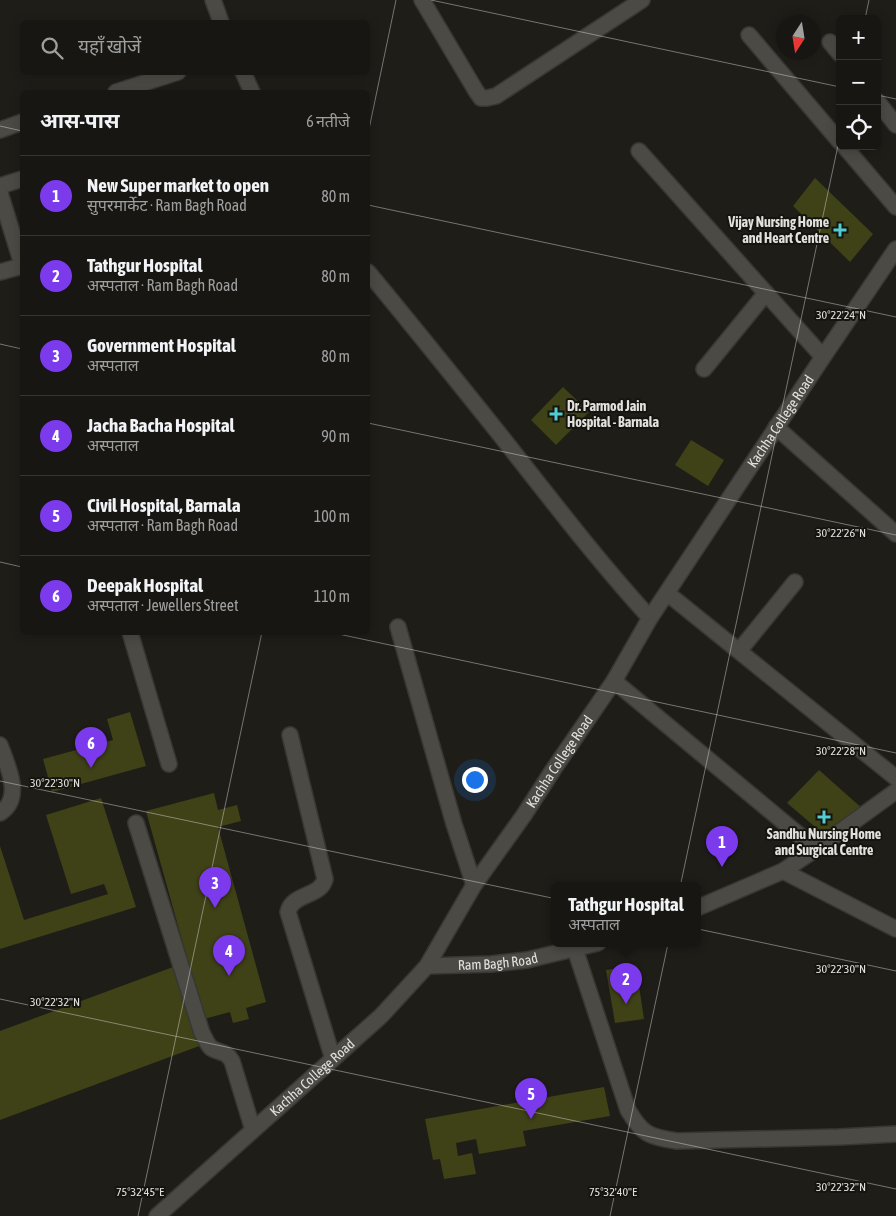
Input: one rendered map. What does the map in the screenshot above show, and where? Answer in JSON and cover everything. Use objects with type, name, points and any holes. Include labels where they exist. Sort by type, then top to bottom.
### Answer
[{"type":"street","points":[[213,0],[220,20]]},
{"type":"street","points":[[422,0],[476,91],[482,98],[488,98],[496,96],[642,0]]},
{"type":"street","points":[[748,36],[836,137]]},
{"type":"street","points":[[122,90],[169,75]]},
{"type":"street","points":[[244,75],[251,90]]},
{"type":"street","points":[[880,105],[896,125]]},
{"type":"street","points":[[0,130],[20,123]]},
{"type":"street","points":[[847,150],[896,208]]},
{"type":"street","points":[[639,151],[822,356]]},
{"type":"street","points":[[0,186],[20,180]]},
{"type":"street","points":[[0,193],[20,258]]},
{"type":"street","name":"Kachha College Road","points":[[157,1216],[381,1016],[427,966],[474,885],[524,815],[614,681],[666,592],[822,356],[896,249]]},
{"type":"street","points":[[0,272],[20,266]]},
{"type":"street","points":[[370,274],[576,531],[650,618]]},
{"type":"street","points":[[704,369],[766,293]]},
{"type":"street","points":[[776,427],[894,527]]},
{"type":"street","points":[[739,651],[795,582]]},
{"type":"street","points":[[666,592],[896,778]]},
{"type":"street","points":[[398,626],[454,824],[474,885]]},
{"type":"street","points":[[131,635],[169,764]]},
{"type":"street","points":[[614,681],[816,849]]},
{"type":"street","points":[[290,735],[325,879],[320,888],[294,902],[288,912],[333,1059]]},
{"type":"street","points":[[0,745],[13,787],[11,800],[0,813]]},
{"type":"street","points":[[701,906],[783,871],[896,791]]},
{"type":"street","points":[[136,823],[202,1033],[212,1048],[227,1054],[232,1061],[253,1130]]},
{"type":"street","points":[[783,871],[896,929]]},
{"type":"street","name":"Ram Bagh Road","points":[[427,966],[491,964],[527,960],[583,947]]},
{"type":"street","points":[[575,949],[628,1110],[636,1124],[646,1133],[661,1138],[677,1140],[896,1134]]},
{"type":"building","points":[[815,178],[873,234],[850,262],[793,206]]},
{"type":"building","points":[[563,387],[589,412],[556,445],[531,420]]},
{"type":"building","points":[[691,440],[724,460],[708,486],[675,465]]},
{"type":"building","points":[[130,712],[146,766],[52,792],[43,759],[113,740],[107,719]]},
{"type":"building","points":[[819,770],[864,810],[827,837],[787,803]]},
{"type":"building","points":[[214,793],[218,810],[237,805],[241,821],[218,827],[266,1002],[246,1008],[249,1019],[233,1023],[230,1012],[204,1019],[146,811]]},
{"type":"building","points":[[101,798],[136,907],[0,949],[0,846],[24,920],[108,894],[104,884],[71,894],[46,815]]},
{"type":"building","points":[[636,966],[644,1019],[615,1023],[606,970]]},
{"type":"building","points":[[173,967],[202,1045],[0,1120],[0,1031]]},
{"type":"building","points":[[604,1087],[610,1116],[523,1131],[526,1146],[479,1154],[476,1139],[456,1143],[458,1156],[472,1153],[476,1174],[444,1179],[440,1159],[433,1160],[425,1119]]},
{"type":"place","name":"Vijay Nursing Home and Heart Centre","points":[[840,230]]},
{"type":"place","name":"Dr. Parmod Jain Hospital - Barnala","points":[[556,414]]},
{"type":"place","name":"Deepak Hospital","points":[[91,768]]},
{"type":"place","name":"Sandhu Nursing Home and Surgical Centre","points":[[824,817]]},
{"type":"place","name":"New Super market to open","points":[[722,867]]},
{"type":"place","name":"Government Hospital","points":[[215,908]]},
{"type":"place","name":"Jacha Bacha Hospital","points":[[229,976]]},
{"type":"place","name":"Tathgur Hospital","points":[[626,1004]]},
{"type":"place","name":"Civil Hospital, Barnala","points":[[531,1119]]}]
